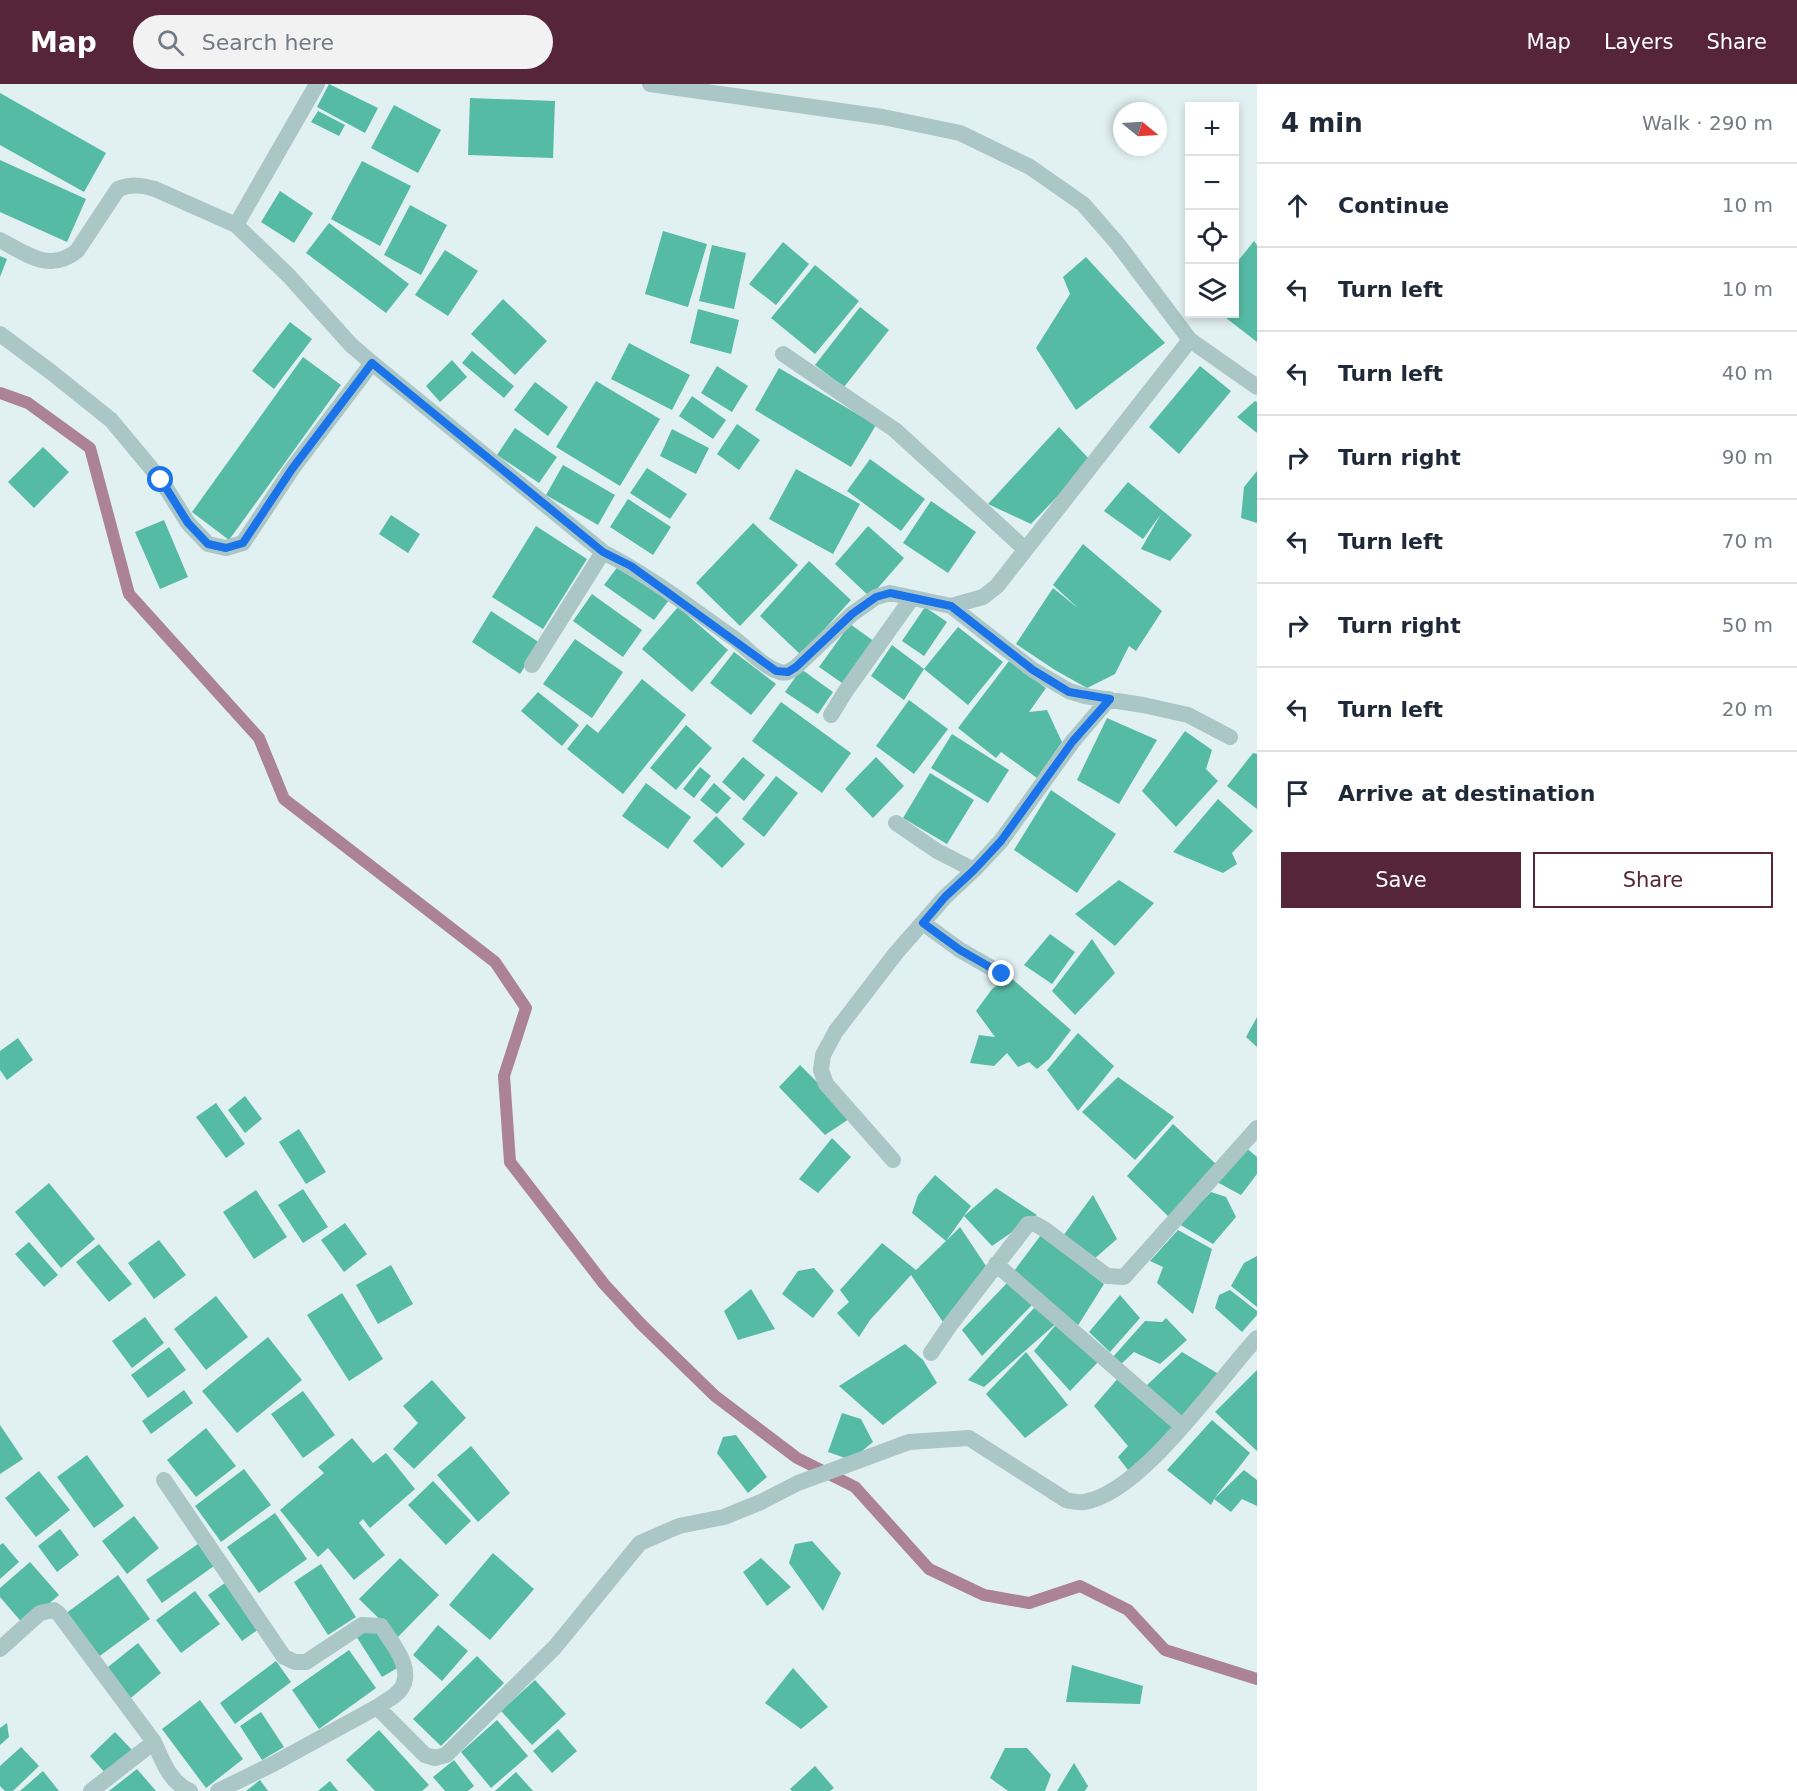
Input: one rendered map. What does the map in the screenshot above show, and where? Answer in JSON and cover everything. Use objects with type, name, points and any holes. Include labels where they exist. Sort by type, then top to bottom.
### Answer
[{"type":"street","points":[[236,225],[316,84]]},
{"type":"street","points":[[650,84],[883,117],[960,133],[1030,167],[1083,204],[1117,243],[1190,340],[1257,387]]},
{"type":"street","points":[[0,240],[37,259],[51,262],[68,259],[77,251],[118,189],[129,185],[155,189],[236,225],[290,276],[351,345],[372,363],[603,552],[631,566],[769,667],[782,673],[796,667],[852,614],[876,597],[890,593],[951,606],[1033,670],[1069,692],[1188,715],[1230,737]]},
{"type":"street","points":[[0,334],[111,420],[161,480],[195,530],[208,544],[226,548],[243,543],[292,469],[372,363]]},
{"type":"street","points":[[951,606],[983,597],[997,586],[1190,340]]},
{"type":"street","points":[[783,354],[895,430],[1025,549]]},
{"type":"street","points":[[532,665],[603,552]]},
{"type":"street","points":[[831,715],[844,692],[912,598]]},
{"type":"street","points":[[894,1160],[826,1084],[821,1070],[823,1055],[836,1031],[883,968],[945,897],[1001,841],[1073,741],[1110,699]]},
{"type":"street","points":[[896,823],[937,851],[974,870]]},
{"type":"street","points":[[923,923],[960,950],[1002,974]]},
{"type":"street","points":[[931,1353],[1028,1224],[1035,1224],[1107,1276],[1124,1277],[1257,1128]]},
{"type":"street","points":[[996,1264],[1182,1426]]},
{"type":"street","points":[[377,1707],[425,1755],[435,1758],[446,1755],[555,1647],[640,1543],[679,1526],[724,1517],[761,1502],[798,1483],[909,1442],[969,1438],[1066,1500],[1082,1503],[1099,1498],[1135,1476],[1255,1346]]},
{"type":"street","points":[[164,1480],[284,1657],[295,1662],[306,1662],[363,1625],[381,1626],[404,1664],[406,1672],[400,1690],[377,1707],[273,1764],[218,1791]]},
{"type":"street","points":[[0,1649],[40,1613],[54,1610],[154,1742],[174,1779],[190,1791]]},
{"type":"street","points":[[91,1791],[154,1742]]},
{"type":"building","points":[[329,84],[378,108],[365,133],[317,107]]},
{"type":"building","points":[[0,93],[106,153],[84,192],[0,145]]},
{"type":"building","points":[[470,98],[555,101],[553,158],[468,155]]},
{"type":"building","points":[[394,105],[441,130],[418,173],[371,148]]},
{"type":"building","points":[[318,111],[345,125],[339,136],[311,122]]},
{"type":"building","points":[[0,160],[86,199],[67,242],[0,212]]},
{"type":"building","points":[[362,161],[411,186],[380,246],[331,219]]},
{"type":"building","points":[[280,191],[313,213],[294,243],[261,222]]},
{"type":"building","points":[[410,205],[447,225],[421,275],[384,255]]},
{"type":"building","points":[[329,223],[409,284],[386,313],[306,253]]},
{"type":"building","points":[[663,231],[707,244],[688,307],[645,294]]},
{"type":"building","points":[[1254,241],[1257,245],[1257,342],[1226,318],[1239,318],[1239,260]]},
{"type":"building","points":[[783,242],[809,264],[776,305],[749,284]]},
{"type":"building","points":[[712,245],[746,253],[734,309],[699,301]]},
{"type":"building","points":[[445,250],[478,271],[448,316],[415,295]]},
{"type":"building","points":[[0,256],[7,259],[0,277]]},
{"type":"building","points":[[1086,257],[1165,343],[1076,410],[1036,348],[1070,294],[1063,277]]},
{"type":"building","points":[[815,265],[859,301],[815,354],[771,318]]},
{"type":"building","points":[[503,299],[547,341],[515,375],[471,334]]},
{"type":"building","points":[[860,307],[889,330],[844,387],[815,365]]},
{"type":"building","points":[[698,309],[739,320],[731,354],[690,343]]},
{"type":"building","points":[[290,322],[312,339],[274,389],[252,371]]},
{"type":"building","points":[[629,343],[690,375],[672,410],[611,379]]},
{"type":"building","points":[[472,351],[514,386],[504,398],[462,363]]},
{"type":"building","points":[[303,357],[341,385],[229,540],[192,512]]},
{"type":"building","points":[[452,360],[467,377],[440,402],[426,386]]},
{"type":"building","points":[[717,366],[748,386],[732,412],[701,393]]},
{"type":"building","points":[[1200,366],[1231,391],[1179,454],[1149,427]]},
{"type":"building","points":[[779,368],[876,425],[851,467],[755,410]]},
{"type":"building","points":[[596,381],[660,419],[620,486],[556,447]]},
{"type":"building","points":[[535,382],[568,407],[548,436],[514,410]]},
{"type":"building","points":[[692,396],[726,420],[713,439],[679,416]]},
{"type":"building","points":[[1255,401],[1257,402],[1257,433],[1237,417]]},
{"type":"building","points":[[737,424],[760,440],[739,470],[717,454]]},
{"type":"building","points":[[1059,427],[1091,461],[1031,524],[988,504]]},
{"type":"building","points":[[515,428],[557,457],[539,483],[497,455]]},
{"type":"building","points":[[672,429],[709,448],[696,474],[660,456]]},
{"type":"building","points":[[43,447],[69,472],[34,508],[8,482]]},
{"type":"building","points":[[870,459],[925,499],[901,531],[847,491]]},
{"type":"building","points":[[563,465],[615,495],[598,525],[546,495]]},
{"type":"building","points":[[647,468],[687,494],[670,519],[630,493]]},
{"type":"building","points":[[796,469],[860,504],[833,554],[769,519]]},
{"type":"building","points":[[1257,471],[1257,523],[1241,518],[1244,487]]},
{"type":"building","points":[[1128,482],[1192,535],[1170,561],[1141,549],[1161,514],[1143,539],[1104,511]]},
{"type":"building","points":[[628,499],[671,527],[653,555],[610,527]]},
{"type":"building","points":[[931,501],[976,532],[948,573],[903,543]]},
{"type":"building","points":[[391,515],[420,534],[408,553],[379,534]]},
{"type":"building","points":[[164,520],[188,577],[160,589],[135,532]]},
{"type":"building","points":[[753,523],[798,565],[740,626],[696,583]]},
{"type":"building","points":[[536,526],[587,559],[543,629],[492,597]]},
{"type":"building","points":[[868,526],[904,558],[870,597],[835,564]]},
{"type":"building","points":[[1083,544],[1162,611],[1136,651],[1129,646],[1115,674],[1087,688],[1016,644],[1053,588],[1079,609],[1053,585]]},
{"type":"building","points":[[809,561],[851,600],[801,655],[760,616]]},
{"type":"building","points":[[619,565],[669,600],[654,620],[604,585]]},
{"type":"building","points":[[592,594],[642,630],[623,657],[573,621]]},
{"type":"building","points":[[678,607],[728,650],[692,692],[642,649]]},
{"type":"building","points":[[925,607],[947,622],[924,656],[902,641]]},
{"type":"building","points":[[491,611],[540,643],[520,674],[472,642]]},
{"type":"building","points":[[850,624],[875,642],[845,685],[819,667]]},
{"type":"building","points":[[958,627],[1003,662],[968,705],[924,669]]},
{"type":"building","points":[[575,639],[623,672],[592,718],[543,684]]},
{"type":"building","points":[[892,645],[924,669],[904,700],[871,676]]},
{"type":"building","points":[[734,652],[776,684],[751,715],[710,683]]},
{"type":"building","points":[[1009,661],[1046,688],[1029,712],[1047,710],[1062,742],[1037,778],[1001,752],[996,758],[958,728]]},
{"type":"building","points":[[801,669],[833,692],[818,714],[785,692]]},
{"type":"building","points":[[642,679],[686,715],[623,794],[567,749],[587,724],[598,733]]},
{"type":"building","points":[[538,692],[579,725],[562,746],[521,711]]},
{"type":"building","points":[[909,700],[948,729],[914,774],[876,746]]},
{"type":"building","points":[[781,702],[851,753],[822,793],[752,741]]},
{"type":"building","points":[[1107,718],[1157,740],[1119,804],[1077,780]]},
{"type":"building","points":[[686,725],[712,748],[676,790],[650,768]]},
{"type":"building","points":[[1185,731],[1212,750],[1206,769],[1218,781],[1176,827],[1142,791]]},
{"type":"building","points":[[952,734],[1009,770],[988,803],[931,768]]},
{"type":"building","points":[[1253,753],[1257,754],[1257,809],[1227,786]]},
{"type":"building","points":[[743,757],[765,775],[744,801],[722,782]]},
{"type":"building","points":[[876,757],[904,786],[873,818],[845,789]]},
{"type":"building","points":[[700,767],[711,776],[694,798],[683,789]]},
{"type":"building","points":[[930,773],[974,800],[947,844],[903,818]]},
{"type":"building","points":[[776,776],[798,793],[764,837],[742,819]]},
{"type":"building","points":[[646,783],[691,817],[668,849],[622,816]]},
{"type":"building","points":[[714,783],[731,798],[717,814],[700,800]]},
{"type":"building","points":[[1051,790],[1116,834],[1077,893],[1014,850]]},
{"type":"building","points":[[1218,799],[1253,831],[1232,853],[1237,864],[1223,873],[1173,852]]},
{"type":"building","points":[[716,816],[745,844],[722,868],[693,841]]},
{"type":"building","points":[[1119,880],[1154,903],[1115,946],[1075,914]]},
{"type":"building","points":[[1050,934],[1075,952],[1052,984],[1024,965]]},
{"type":"building","points":[[1092,939],[1115,973],[1075,1015],[1052,991]]},
{"type":"building","points":[[1010,977],[1071,1030],[1049,1059],[1037,1069],[1029,1062],[1018,1067],[1007,1053],[994,1066],[970,1063],[979,1035],[995,1037],[976,1011],[992,989]]},
{"type":"building","points":[[1257,1017],[1257,1047],[1246,1037]]},
{"type":"building","points":[[1078,1033],[1114,1066],[1078,1111],[1047,1070]]},
{"type":"building","points":[[18,1038],[33,1060],[7,1080],[0,1070],[0,1051]]},
{"type":"building","points":[[800,1065],[852,1117],[825,1135],[779,1087]]},
{"type":"building","points":[[1118,1077],[1174,1117],[1135,1160],[1082,1112]]},
{"type":"building","points":[[245,1096],[262,1119],[245,1133],[228,1110]]},
{"type":"building","points":[[216,1103],[245,1144],[226,1158],[196,1117]]},
{"type":"building","points":[[1173,1124],[1217,1165],[1170,1218],[1127,1176]]},
{"type":"building","points":[[299,1129],[326,1172],[306,1184],[279,1142]]},
{"type":"building","points":[[832,1138],[851,1157],[818,1193],[799,1179]]},
{"type":"building","points":[[1244,1146],[1257,1157],[1257,1174],[1241,1195],[1217,1182]]},
{"type":"building","points":[[935,1175],[971,1206],[946,1241],[912,1213],[918,1195]]},
{"type":"building","points":[[49,1183],[95,1239],[61,1268],[15,1212]]},
{"type":"building","points":[[996,1188],[1037,1215],[992,1246],[964,1216]]},
{"type":"building","points":[[303,1189],[328,1227],[303,1243],[278,1205]]},
{"type":"building","points":[[256,1190],[287,1237],[254,1259],[223,1212]]},
{"type":"building","points":[[1211,1192],[1226,1197],[1236,1217],[1213,1244],[1179,1224]]},
{"type":"building","points":[[1093,1195],[1117,1239],[1094,1259],[1063,1236]]},
{"type":"building","points":[[345,1223],[367,1254],[344,1272],[321,1240]]},
{"type":"building","points":[[960,1227],[988,1269],[945,1325],[911,1275],[870,1320],[859,1337],[837,1313],[849,1302],[840,1290],[882,1243],[916,1270]]},
{"type":"building","points":[[1178,1230],[1212,1249],[1193,1314],[1157,1283],[1163,1267],[1150,1261]]},
{"type":"building","points":[[1041,1235],[1104,1284],[1077,1327],[1014,1271]]},
{"type":"building","points":[[159,1240],[186,1275],[154,1299],[128,1263]]},
{"type":"building","points":[[29,1242],[58,1275],[44,1287],[15,1254]]},
{"type":"building","points":[[99,1244],[132,1284],[109,1302],[76,1262]]},
{"type":"building","points":[[1257,1256],[1257,1307],[1231,1286],[1244,1263]]},
{"type":"building","points":[[391,1265],[413,1304],[378,1324],[356,1285]]},
{"type":"building","points":[[814,1268],[834,1291],[813,1318],[782,1294],[798,1271]]},
{"type":"building","points":[[1007,1283],[1033,1304],[982,1356],[962,1330]]},
{"type":"building","points":[[751,1289],[775,1329],[738,1340],[724,1311]]},
{"type":"building","points":[[1230,1290],[1257,1311],[1257,1315],[1242,1332],[1215,1308],[1219,1295]]},
{"type":"building","points":[[342,1293],[383,1359],[349,1381],[307,1315]]},
{"type":"building","points":[[1120,1295],[1140,1318],[1110,1352],[1089,1332]]},
{"type":"building","points":[[216,1296],[248,1337],[206,1370],[174,1329]]},
{"type":"building","points":[[1034,1308],[1059,1321],[984,1387],[968,1380]]},
{"type":"building","points":[[145,1317],[164,1343],[132,1368],[112,1341]]},
{"type":"building","points":[[1166,1318],[1187,1340],[1160,1364],[1134,1352],[1120,1365],[1112,1358],[1145,1321],[1162,1322]]},
{"type":"building","points":[[1059,1321],[1101,1359],[1070,1391],[1034,1351]]},
{"type":"building","points":[[268,1337],[302,1380],[237,1433],[202,1391]]},
{"type":"building","points":[[905,1344],[923,1360],[937,1383],[883,1425],[839,1386]]},
{"type":"building","points":[[169,1347],[186,1370],[148,1398],[131,1375]]},
{"type":"building","points":[[1026,1352],[1068,1405],[1025,1438],[986,1394]]},
{"type":"building","points":[[1182,1352],[1222,1376],[1182,1420],[1146,1386]]},
{"type":"building","points":[[1257,1370],[1257,1451],[1215,1412]]},
{"type":"building","points":[[1120,1376],[1175,1427],[1131,1474],[1118,1457],[1128,1446],[1094,1406]]},
{"type":"building","points":[[432,1380],[466,1418],[414,1469],[393,1449],[418,1423],[403,1406]]},
{"type":"building","points":[[184,1390],[193,1403],[151,1434],[142,1421]]},
{"type":"building","points":[[303,1391],[335,1435],[303,1458],[271,1414]]},
{"type":"building","points":[[842,1413],[861,1419],[873,1442],[851,1460],[828,1452]]},
{"type":"building","points":[[1212,1420],[1250,1453],[1211,1505],[1167,1470]]},
{"type":"building","points":[[0,1425],[23,1459],[0,1474]]},
{"type":"building","points":[[206,1428],[236,1466],[196,1497],[167,1460]]},
{"type":"building","points":[[736,1435],[767,1477],[748,1493],[717,1453],[723,1437]]},
{"type":"building","points":[[352,1438],[373,1463],[386,1453],[415,1489],[370,1528],[363,1519],[359,1523],[385,1555],[354,1580],[328,1548],[318,1557],[280,1510],[324,1473],[318,1467]]},
{"type":"building","points":[[471,1446],[510,1493],[478,1522],[437,1475]]},
{"type":"building","points":[[87,1455],[124,1506],[94,1528],[57,1477]]},
{"type":"building","points":[[244,1469],[271,1505],[221,1542],[195,1506]]},
{"type":"building","points":[[1244,1470],[1257,1480],[1257,1506],[1242,1499],[1231,1512],[1214,1499]]},
{"type":"building","points":[[39,1471],[70,1510],[36,1537],[5,1498]]},
{"type":"building","points":[[433,1481],[471,1521],[446,1545],[408,1505]]},
{"type":"building","points":[[275,1513],[307,1559],[259,1593],[227,1547]]},
{"type":"building","points":[[134,1516],[159,1548],[127,1574],[102,1541]]},
{"type":"building","points":[[60,1529],[79,1555],[57,1572],[38,1546]]},
{"type":"building","points":[[812,1541],[841,1573],[823,1611],[789,1563],[795,1544]]},
{"type":"building","points":[[3,1543],[19,1562],[0,1579],[0,1545]]},
{"type":"building","points":[[198,1544],[214,1566],[162,1603],[146,1580]]},
{"type":"building","points":[[493,1553],[534,1589],[490,1640],[449,1605]]},
{"type":"building","points":[[400,1558],[439,1595],[398,1637],[359,1599]]},
{"type":"building","points":[[761,1558],[791,1587],[767,1606],[743,1572]]},
{"type":"building","points":[[30,1562],[59,1595],[24,1625],[0,1597],[0,1588]]},
{"type":"building","points":[[321,1564],[356,1617],[328,1635],[294,1582]]},
{"type":"building","points":[[118,1575],[150,1619],[97,1658],[65,1614]]},
{"type":"building","points":[[225,1583],[259,1629],[242,1641],[208,1595]]},
{"type":"building","points":[[195,1591],[220,1624],[181,1653],[156,1620]]},
{"type":"building","points":[[372,1625],[399,1667],[382,1677],[356,1636]]},
{"type":"building","points":[[438,1625],[468,1651],[442,1681],[413,1655]]},
{"type":"building","points":[[138,1643],[161,1673],[127,1701],[103,1671]]},
{"type":"building","points":[[349,1650],[376,1688],[319,1729],[292,1690]]},
{"type":"building","points":[[477,1656],[504,1683],[441,1746],[413,1719]]},
{"type":"building","points":[[276,1661],[291,1682],[235,1724],[220,1703]]},
{"type":"building","points":[[1072,1665],[1143,1686],[1140,1704],[1066,1702]]},
{"type":"building","points":[[793,1668],[828,1707],[801,1729],[765,1703]]},
{"type":"building","points":[[535,1680],[566,1714],[532,1745],[501,1711]]},
{"type":"building","points":[[200,1700],[243,1759],[206,1788],[162,1729]]},
{"type":"building","points":[[261,1712],[284,1747],[262,1760],[240,1726]]},
{"type":"building","points":[[497,1720],[528,1756],[491,1788],[461,1752]]},
{"type":"building","points":[[7,1723],[9,1737],[0,1745],[0,1728]]},
{"type":"building","points":[[558,1729],[577,1751],[552,1773],[533,1751]]},
{"type":"building","points":[[379,1730],[429,1785],[422,1791],[375,1791],[346,1760]]},
{"type":"building","points":[[115,1732],[132,1750],[107,1775],[90,1756]]},
{"type":"building","points":[[21,1747],[39,1766],[13,1791],[5,1791],[0,1786],[0,1766]]},
{"type":"building","points":[[1005,1748],[1027,1748],[1051,1775],[1045,1791],[1008,1791],[990,1778]]},
{"type":"building","points":[[454,1760],[474,1786],[468,1791],[445,1791],[433,1777]]},
{"type":"building","points":[[1074,1763],[1088,1786],[1085,1791],[1057,1791]]},
{"type":"building","points":[[815,1766],[834,1788],[830,1791],[792,1791],[790,1789]]},
{"type":"building","points":[[137,1769],[156,1791],[109,1791]]},
{"type":"building","points":[[43,1771],[59,1791],[20,1791]]},
{"type":"building","points":[[516,1772],[533,1791],[495,1791]]},
{"type":"building","points":[[260,1780],[268,1791],[246,1791]]},
{"type":"building","points":[[330,1781],[338,1791],[318,1791]]},
{"type":"waterway","points":[[0,393],[28,403],[90,448],[129,594],[259,738],[284,799],[495,962],[526,1008],[504,1076],[510,1162],[604,1284],[641,1324],[715,1396],[797,1458],[855,1487],[929,1569],[984,1595],[1029,1603],[1080,1586],[1128,1610],[1165,1650],[1257,1679]]},
{"type":"route","points":[[161,480],[188,523],[208,544],[226,548],[243,543],[292,469],[372,363],[603,552],[631,566],[776,671],[788,672],[796,667],[852,614],[876,597],[890,593],[951,606],[1033,670],[1069,692],[1110,699],[1073,741],[1001,841],[945,897],[923,923],[960,950],[1002,974]]}]
